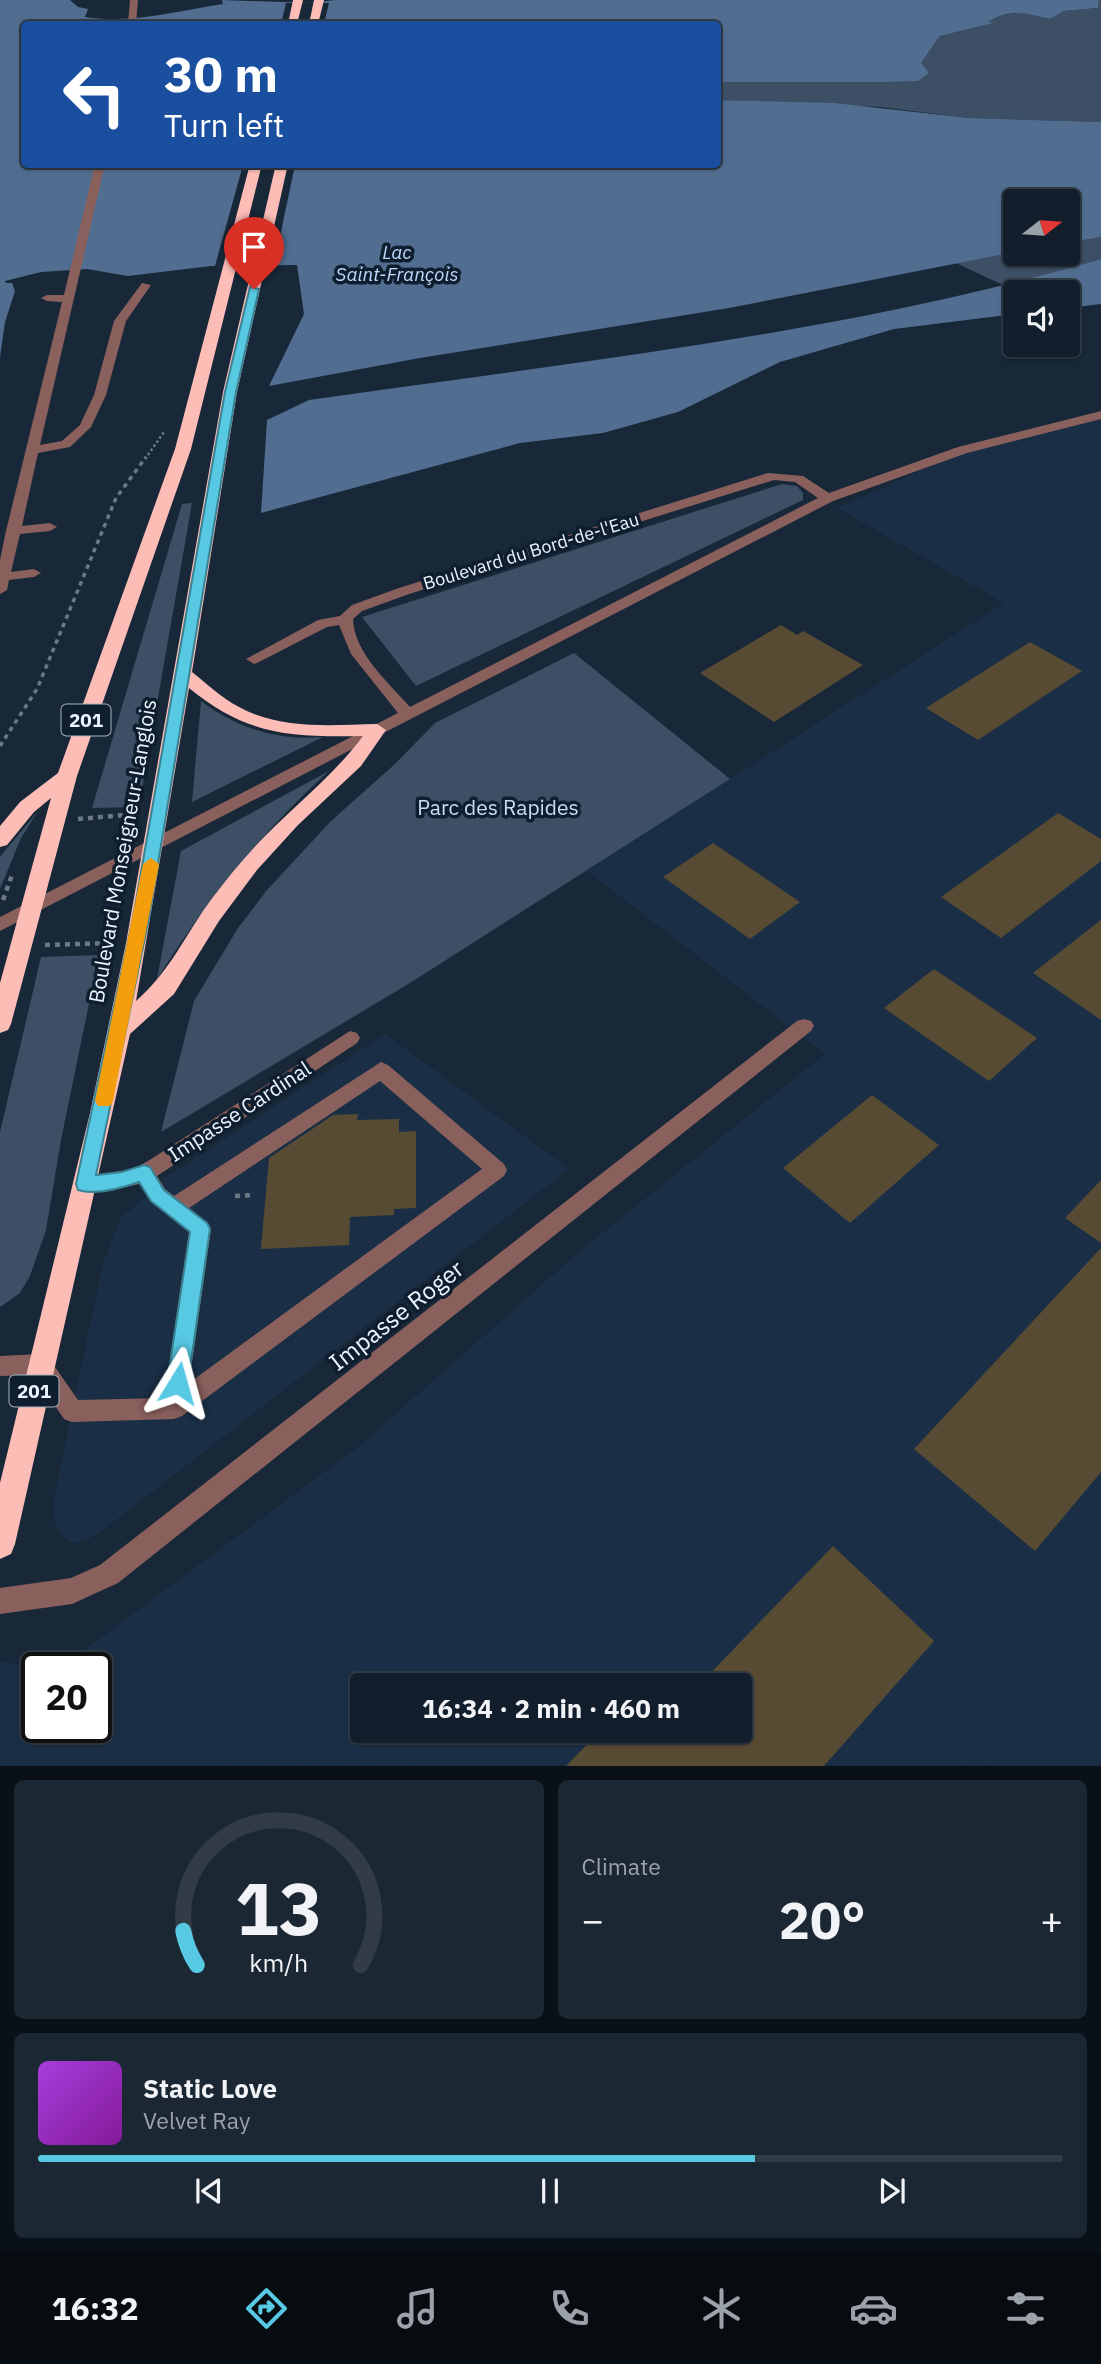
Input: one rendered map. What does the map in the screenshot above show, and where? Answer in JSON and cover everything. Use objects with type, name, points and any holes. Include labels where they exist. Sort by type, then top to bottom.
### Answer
[{"type":"highway","points":[[293,21],[298,2]]},
{"type":"highway","points":[[314,21],[318,2]]},
{"type":"highway","name":"201","points":[[0,1024],[67,776],[175,474],[255,168]]},
{"type":"highway","name":"Boulevard Monseigneur-Langlois","points":[[0,1544],[40,1364],[85,1184],[118,1031],[155,843],[230,392],[281,168]]},
{"type":"highway","points":[[182,673],[233,712],[254,721],[291,729],[377,730]]},
{"type":"highway","points":[[118,1031],[166,988],[211,916],[257,857],[291,820],[354,762],[377,730]]},
{"type":"highway","points":[[0,840],[27,807],[67,776]]},
{"type":"street","points":[[132,21],[134,0]]},
{"type":"street","points":[[1,584],[99,168]]},
{"type":"street","points":[[31,452],[66,444],[85,427],[100,395],[120,321],[146,285]]},
{"type":"street","points":[[47,298],[69,299]]},
{"type":"street","points":[[0,925],[828,498],[878,477],[1045,427],[1101,415]]},
{"type":"street","name":"Boulevard du Bord-de-l'Eau","points":[[254,659],[323,623],[345,620],[357,608],[404,591],[773,476],[798,479],[828,498]]},
{"type":"street","points":[[13,531],[50,527]]},
{"type":"street","points":[[1,584],[34,573]]},
{"type":"street","points":[[345,620],[344,626],[350,640],[407,714]]},
{"type":"street","name":"Impasse Roger","points":[[0,1601],[72,1591],[109,1574],[804,1026]]},
{"type":"street","name":"Impasse Cardinal","points":[[85,1184],[122,1180],[144,1173],[350,1038]]},
{"type":"street","points":[[0,1366],[40,1364],[72,1411],[174,1408],[497,1170],[381,1070],[192,1193],[174,1209]]},
{"type":"street","points":[[144,1173],[153,1191],[200,1229],[174,1408]]},
{"type":"path","points":[[0,746],[37,689],[116,498],[164,431]]},
{"type":"path","points":[[90,816],[135,814]]},
{"type":"path","points":[[47,945],[102,944]]},
{"type":"shaded area","points":[[1101,415],[1101,1765],[0,1766],[0,1662],[21,1664],[21,1743],[112,1743],[112,1652],[82,1652],[358,1447],[579,1252],[825,1054],[587,871],[1004,603],[837,508],[960,453]]},
{"type":"shaded area","points":[[385,1034],[569,1169],[103,1530],[85,1541],[72,1543],[63,1536],[54,1521],[53,1503],[103,1263],[121,1218],[165,1178]]},
{"type":"green space","points":[[1101,1],[1101,122],[969,118],[880,107],[721,100],[721,82],[917,81],[921,63],[940,36],[990,24],[986,23],[1011,14],[1025,13],[1050,19],[1064,11],[1098,8],[1098,2]]},
{"type":"green space","points":[[1101,237],[1101,259],[1080,265],[1080,241]]},
{"type":"green space","points":[[1003,254],[1003,266],[1078,266],[1030,280],[1003,280],[1003,285],[956,263]]},
{"type":"green space","points":[[782,484],[797,486],[803,493],[803,500],[416,686],[362,617]]},
{"type":"green space","points":[[192,503],[139,807],[92,808],[182,504]]},
{"type":"green space","name":"Parc des Rapides","points":[[574,653],[730,779],[410,983],[161,1132],[194,1001],[238,928],[267,890],[331,821],[395,764],[435,723]]},
{"type":"green space","points":[[201,701],[229,719],[258,731],[290,737],[323,737],[192,802]]},
{"type":"green space","points":[[329,771],[280,819],[236,869],[195,922],[157,979],[181,851]]},
{"type":"green space","points":[[38,811],[21,838],[0,889],[0,857]]},
{"type":"green space","points":[[99,955],[61,1140],[46,1230],[30,1276],[20,1293],[0,1307],[0,1132],[41,957]]},
{"type":"water","name":"Lac Saint-François","points":[[0,0],[70,0],[78,7],[88,9],[85,17],[120,19],[223,4],[222,0],[311,3],[335,0],[1101,0],[1098,2],[1098,8],[1064,11],[1050,19],[1011,13],[988,22],[994,23],[940,36],[921,63],[929,73],[918,81],[883,82],[721,82],[721,21],[21,21],[21,168],[721,168],[721,100],[834,103],[969,118],[1101,122],[1101,237],[1080,241],[1080,189],[1003,189],[1003,254],[729,308],[420,358],[269,386],[304,314],[297,265],[211,266],[128,276],[87,269],[41,272],[5,281],[12,283],[15,291],[5,322],[0,357]]},
{"type":"water","points":[[1101,259],[1101,304],[1080,307],[1080,280],[1023,280],[1080,266]]},
{"type":"water","points":[[1003,285],[1003,315],[894,329],[780,362],[678,412],[603,433],[520,443],[261,513],[267,420],[309,400],[708,343],[906,307]]},
{"type":"pier","points":[[286,3],[329,3],[325,21],[282,21]]},
{"type":"pier","points":[[242,168],[294,168],[274,265],[215,266]]},
{"type":"building","points":[[781,625],[797,635],[803,631],[863,665],[774,722],[700,673]]},
{"type":"building","points":[[1030,642],[1082,671],[978,740],[926,708]]},
{"type":"building","points":[[1058,813],[1101,839],[1101,861],[1001,938],[941,897]]},
{"type":"building","points":[[713,843],[800,902],[750,939],[663,877]]},
{"type":"building","points":[[1101,920],[1101,1020],[1033,973]]},
{"type":"building","points":[[934,969],[1037,1038],[989,1081],[884,1008]]},
{"type":"building","points":[[872,1095],[939,1145],[850,1223],[783,1168]]},
{"type":"building","points":[[358,1114],[357,1120],[399,1119],[399,1132],[416,1131],[416,1208],[394,1209],[394,1215],[350,1217],[349,1245],[261,1249],[269,1158],[333,1115]]},
{"type":"building","points":[[1101,1180],[1101,1243],[1065,1218]]},
{"type":"building","points":[[1101,1248],[1101,1472],[1035,1551],[914,1449]]},
{"type":"building","points":[[833,1546],[934,1641],[824,1766],[566,1766],[588,1743],[752,1743],[752,1673],[711,1673]]},
{"type":"slow traffic","points":[[104,1101],[151,864]]},
{"type":"route","points":[[178,1383],[200,1229],[153,1191],[144,1173],[122,1180],[85,1184],[141,918],[230,392],[254,289]]}]
